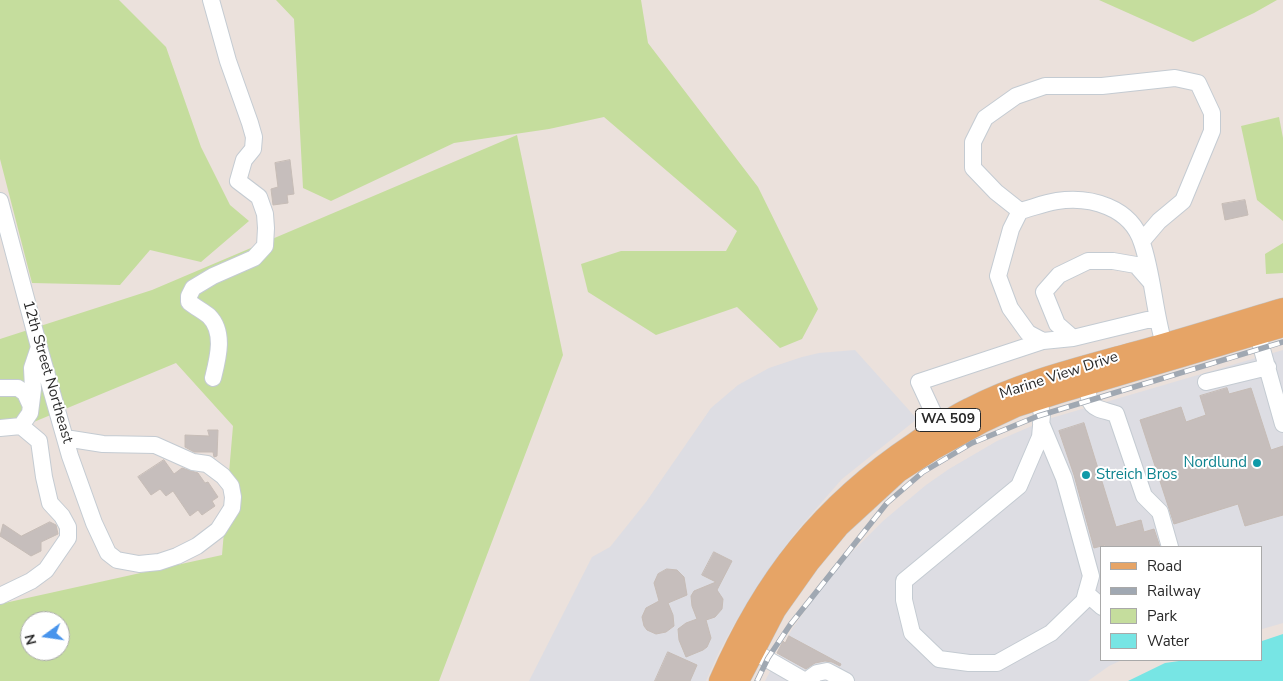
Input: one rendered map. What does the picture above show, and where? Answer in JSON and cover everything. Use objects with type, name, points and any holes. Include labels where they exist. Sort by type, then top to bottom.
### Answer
[{"type":"main road","name":"Marine View Drive","points":[[719,681],[746,622],[774,578],[801,542],[824,516],[869,474],[939,425],[970,407],[1000,394],[1062,372],[1283,308]]},
{"type":"main road","name":"Marine View Drive","points":[[739,681],[776,610],[810,562],[839,527],[899,472],[932,450],[1016,407],[1283,328]]},
{"type":"street","points":[[211,0],[228,61],[254,137],[253,149],[244,160],[238,181],[259,197],[265,214],[266,228],[265,246],[254,258],[193,288],[189,296],[189,302],[207,315],[218,328],[218,361],[213,378]]},
{"type":"street","points":[[1020,211],[996,192],[973,168],[972,142],[985,118],[1016,96],[1045,86],[1102,86],[1174,78],[1198,84],[1212,113],[1212,132],[1183,201],[1159,221],[1142,241]]},
{"type":"street","name":"12th Street Northeast","points":[[0,201],[65,438],[83,495],[108,553],[117,560],[139,564],[159,562],[177,556],[197,546],[218,530],[232,508],[234,497],[231,486],[207,464],[193,462],[155,445],[103,444],[65,438]]},
{"type":"street","points":[[1043,341],[1028,333],[1010,308],[998,276],[1011,230],[1020,211],[1057,201],[1085,201],[1107,206],[1128,218],[1142,241],[1157,320],[1164,344]]},
{"type":"street","points":[[1073,338],[1057,324],[1044,292],[1059,275],[1088,260],[1113,261],[1136,265],[1151,282]]},
{"type":"street","points":[[939,425],[919,382],[1043,341],[1073,338],[1147,320],[1157,320]]},
{"type":"street","points":[[1258,335],[1283,424]]},
{"type":"street","points":[[21,426],[30,413],[33,389],[32,368],[39,347]]},
{"type":"street","points":[[1206,382],[1268,367]]},
{"type":"street","points":[[1086,385],[1088,401],[1093,406],[1116,414],[1144,496],[1160,512],[1170,546]]},
{"type":"street","points":[[0,388],[18,388],[25,393],[30,404]]},
{"type":"street","points":[[1039,400],[1040,437],[1019,486],[904,581],[904,600],[912,633],[939,659],[969,663],[997,663],[1051,633],[1084,600],[1091,576],[1064,478],[1041,423]]},
{"type":"street","points":[[0,428],[21,426],[39,441],[50,503],[62,516],[68,527],[68,538],[46,570],[31,581],[0,596]]},
{"type":"street","points":[[1086,593],[1100,606]]},
{"type":"street","points":[[753,651],[806,681],[820,672],[827,671],[846,681]]},
{"type":"shaded area","points":[[855,350],[917,419],[842,479],[795,533],[736,621],[706,681],[529,681],[592,557],[610,547],[646,502],[711,408],[738,385],[769,368],[819,353]]},
{"type":"shaded area","name":"Streich Bros","points":[[1283,350],[1283,623],[1263,629],[1263,546],[1100,546],[1100,661],[1120,661],[1109,666],[1088,681],[765,681],[792,629],[825,583],[843,561],[883,521],[926,485],[949,469],[997,441],[1048,419]]},
{"type":"green space","points":[[0,0],[119,0],[166,47],[201,147],[230,205],[249,221],[201,262],[150,250],[120,285],[32,283],[0,159]]},
{"type":"green space","points":[[276,0],[641,0],[648,43],[758,187],[818,309],[802,339],[780,348],[737,307],[656,335],[588,292],[581,264],[621,251],[726,251],[737,231],[604,117],[549,129],[454,143],[331,201],[303,188],[294,19]]},
{"type":"green space","points":[[1099,0],[1277,0],[1193,42]]},
{"type":"green space","points":[[1279,117],[1283,138],[1283,221],[1257,200],[1241,126]]},
{"type":"green space","points":[[517,135],[563,355],[439,681],[0,681],[0,604],[222,555],[233,426],[176,363],[0,436],[0,339],[152,290]]},
{"type":"green space","points":[[1283,243],[1283,273],[1266,274],[1265,254]]},
{"type":"water","points":[[1283,634],[1283,681],[1128,681],[1165,663],[1179,661],[1263,661],[1263,641]]},
{"type":"building","points":[[290,160],[294,194],[287,195],[288,203],[273,205],[271,189],[278,187],[275,163]]},
{"type":"building","points":[[1245,200],[1248,215],[1225,220],[1222,204]]},
{"type":"building","points":[[1227,388],[1229,394],[1251,388],[1271,450],[1283,446],[1283,515],[1245,526],[1238,504],[1174,524],[1140,420],[1181,407],[1186,422],[1206,415],[1200,396]]},
{"type":"building","name":"Streich Bros","points":[[1084,423],[1116,527],[1141,520],[1144,532],[1154,529],[1160,546],[1105,545],[1094,548],[1074,475],[1059,431]]},
{"type":"building","points":[[208,430],[218,430],[217,456],[214,457],[213,452],[194,452],[185,447],[185,435],[209,436]]},
{"type":"building","points":[[164,460],[174,474],[182,468],[198,473],[205,483],[208,482],[218,497],[212,501],[215,506],[202,515],[198,510],[190,516],[173,491],[166,496],[160,489],[151,495],[138,477]]},
{"type":"building","points":[[50,522],[56,525],[58,534],[41,542],[41,551],[31,556],[0,536],[3,524],[21,536]]},
{"type":"building","points":[[714,552],[732,561],[717,590],[723,599],[722,609],[715,617],[706,620],[711,638],[707,647],[686,657],[679,640],[678,629],[686,623],[697,619],[692,606],[691,596],[694,591],[716,582],[702,575]]},
{"type":"building","points":[[667,569],[677,570],[684,577],[687,595],[668,603],[673,615],[674,626],[666,632],[656,634],[647,630],[642,617],[646,608],[659,601],[654,583],[658,574]]},
{"type":"building","points":[[789,636],[841,664],[840,666],[825,661],[815,663],[806,669],[777,653],[783,641],[785,643]]},
{"type":"building","points":[[668,652],[697,665],[690,681],[655,681]]},
{"type":"railway","points":[[757,681],[768,658],[790,625],[887,503],[923,472],[972,443],[1038,416],[1283,342]]},
{"type":"place","name":"Nordlund","points":[[1257,463]]},
{"type":"place","name":"Streich Bros","points":[[1086,475]]}]
